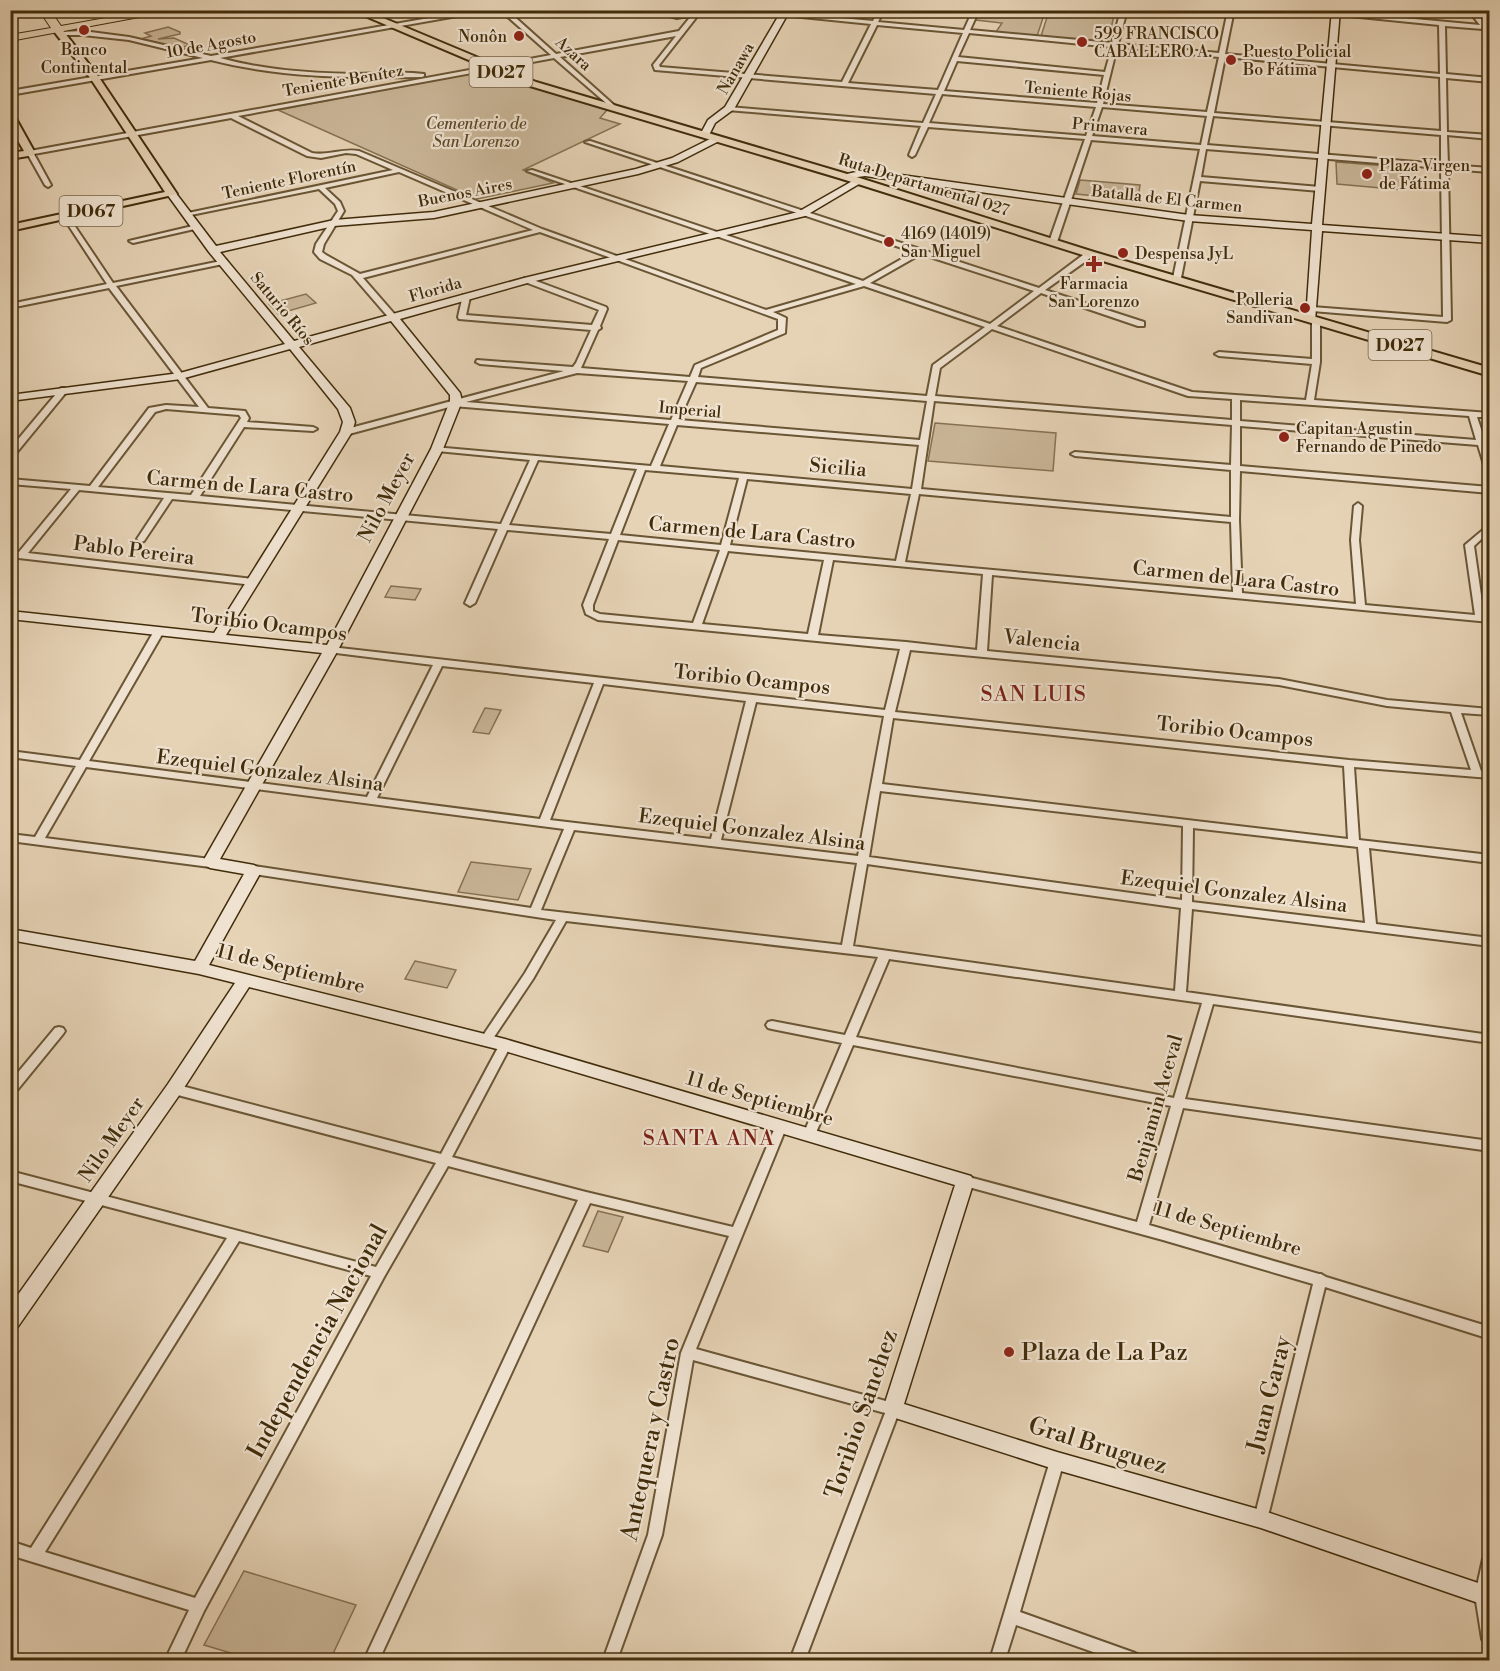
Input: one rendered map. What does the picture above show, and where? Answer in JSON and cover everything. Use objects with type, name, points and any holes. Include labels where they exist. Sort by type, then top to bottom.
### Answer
[{"type":"highway","name":"Saturio Ríos","points":[[44,10],[65,31]]},
{"type":"highway","points":[[10,38],[65,31],[172,10]]},
{"type":"main road","name":"Ruta Departamental 027","points":[[355,10],[533,84],[860,181],[1090,254],[1313,316],[1490,372]]},
{"type":"main road","name":"Saturio Ríos","points":[[65,31],[172,194]]},
{"type":"main road","points":[[10,117],[30,153]]},
{"type":"main road","name":"Teniente Benítez","points":[[10,156],[30,153]]},
{"type":"main road","name":"D067","points":[[10,228],[172,194]]},
{"type":"street","name":"10 de Agosto","points":[[10,93],[488,10]]},
{"type":"street","name":"Azara","points":[[503,10],[614,107]]},
{"type":"street","points":[[734,10],[1490,80]]},
{"type":"street","points":[[844,86],[881,10]]},
{"type":"street","points":[[912,155],[976,10]]},
{"type":"street","points":[[1053,242],[1099,107],[1117,45],[1124,10]]},
{"type":"street","points":[[1177,278],[1220,54],[1231,10]]},
{"type":"street","points":[[1293,10],[1336,12],[1488,30]]},
{"type":"street","points":[[1471,10],[1488,30]]},
{"type":"street","points":[[659,11],[677,16],[698,12]]},
{"type":"street","points":[[659,11],[681,32],[698,12]]},
{"type":"street","points":[[1310,403],[1316,362],[1313,316],[1317,228],[1336,12]]},
{"type":"street","name":"Nanawa","points":[[710,137],[711,122],[729,109],[784,13]]},
{"type":"street","points":[[1313,316],[1447,320],[1442,24]]},
{"type":"street","points":[[65,31],[126,39],[256,68],[315,75],[452,75]]},
{"type":"street","name":"Teniente Benítez","points":[[30,153],[681,32]]},
{"type":"street","name":"Teniente Rojas","points":[[681,32],[656,65],[657,69],[664,72],[1490,137]]},
{"type":"street","points":[[955,59],[1108,74]]},
{"type":"street","name":"Azara","points":[[583,98],[599,94]]},
{"type":"street","name":"Primavera","points":[[729,109],[1490,170]]},
{"type":"street","points":[[232,116],[306,153],[324,156],[350,151],[540,230],[782,318],[782,331],[709,360],[698,367],[655,467]]},
{"type":"street","name":"Buenos Aires","points":[[213,250],[334,224],[416,218],[659,166],[710,137]]},
{"type":"street","points":[[588,142],[1037,292],[1141,324]]},
{"type":"street","points":[[30,153],[48,184]]},
{"type":"street","name":"Teniente Florentín","points":[[188,215],[396,171]]},
{"type":"street","points":[[530,171],[1191,394],[1490,415]]},
{"type":"street","name":"Batalla de El Carmen","points":[[843,176],[865,173],[1189,218],[1490,240]]},
{"type":"street","points":[[1196,179],[1320,189]]},
{"type":"street","name":"Florida","points":[[10,398],[181,376],[528,280],[801,214],[860,181]]},
{"type":"street","points":[[320,187],[338,203],[340,211],[320,244],[318,252],[358,278],[456,395],[455,404]]},
{"type":"street","name":"Saturio Ríos","points":[[172,194],[213,250],[344,408],[349,422],[346,432]]},
{"type":"street","points":[[66,217],[111,285],[206,411]]},
{"type":"street","points":[[133,241],[197,227]]},
{"type":"street","points":[[358,278],[540,230]]},
{"type":"street","points":[[769,312],[863,284],[919,252]]},
{"type":"street","points":[[900,563],[936,367],[1090,254]]},
{"type":"street","points":[[10,306],[223,262]]},
{"type":"street","points":[[218,637],[346,432],[574,371],[597,328],[603,309],[528,280]]},
{"type":"street","points":[[466,297],[462,317],[597,328]]},
{"type":"street","points":[[1219,354],[1316,362]]},
{"type":"street","points":[[480,362],[929,400],[1481,442]]},
{"type":"street","points":[[10,455],[64,390]]},
{"type":"street","points":[[1236,398],[1235,520],[1239,596]]},
{"type":"street","name":"Imperial","points":[[455,404],[921,443]]},
{"type":"street","name":"Nilo Meyer","points":[[210,863],[331,650],[437,449],[455,404]]},
{"type":"street","points":[[92,489],[152,410],[166,407],[242,413],[245,418],[242,424],[194,498]]},
{"type":"street","points":[[1473,414],[1490,471]]},
{"type":"street","points":[[242,424],[313,429]]},
{"type":"street","name":"Sicilia","points":[[437,449],[1235,520]]},
{"type":"street","points":[[1075,454],[1490,490]]},
{"type":"street","points":[[470,603],[536,457]]},
{"type":"street","points":[[614,538],[642,466]]},
{"type":"street","points":[[697,625],[725,548],[744,475]]},
{"type":"street","name":"Carmen de Lara Castro","points":[[10,482],[1485,618]]},
{"type":"street","points":[[22,555],[76,488]]},
{"type":"street","points":[[141,539],[170,496]]},
{"type":"street","points":[[1358,506],[1355,540],[1361,608]]},
{"type":"street","points":[[1485,618],[1470,545],[1476,536],[1490,526]]},
{"type":"street","name":"Valencia","points":[[614,538],[588,605],[590,612],[598,616],[813,635],[1279,682],[1357,699],[1490,712]]},
{"type":"street","name":"Pablo Pereira","points":[[10,554],[253,582]]},
{"type":"street","points":[[813,635],[830,558]]},
{"type":"street","points":[[982,652],[988,571]]},
{"type":"street","name":"Toribio Ocampos","points":[[10,615],[331,650],[599,683],[1348,763],[1490,775]]},
{"type":"street","points":[[38,841],[84,765],[159,631]]},
{"type":"street","points":[[847,949],[889,714],[906,645]]},
{"type":"street","points":[[371,800],[438,664]]},
{"type":"street","points":[[544,823],[599,683]]},
{"type":"street","points":[[715,843],[753,698]]},
{"type":"street","points":[[1455,709],[1477,774]]},
{"type":"street","name":"Ezequiel Gonzalez Alsina","points":[[10,754],[544,823],[863,860],[1187,905],[1490,942]]},
{"type":"street","points":[[1348,763],[1371,926]]},
{"type":"street","points":[[876,787],[1490,859]]},
{"type":"street","points":[[1180,996],[1187,905],[1188,825]]},
{"type":"street","points":[[536,911],[570,826]]},
{"type":"street","points":[[10,837],[210,863],[536,911],[563,917],[847,949],[1180,996],[1208,1002],[1490,1039]]},
{"type":"street","points":[[200,968],[254,870]]},
{"type":"street","points":[[486,1040],[529,976],[563,917]]},
{"type":"street","name":"11 de Septiembre","points":[[10,934],[200,968],[505,1045],[780,1128],[965,1181],[1142,1227],[1321,1279],[1490,1333]]},
{"type":"street","points":[[809,1135],[885,956]]},
{"type":"street","name":"Nilo Meyer","points":[[10,1322],[174,1089],[246,979]]},
{"type":"street","name":"Benjamin Aceval","points":[[1142,1227],[1208,1002]]},
{"type":"street","points":[[772,1025],[1178,1103],[1490,1146]]},
{"type":"street","points":[[11,1089],[59,1031]]},
{"type":"street","name":"Independencia Nacional","points":[[177,1660],[199,1606],[378,1273],[446,1159],[505,1045]]},
{"type":"street","points":[[174,1089],[586,1197],[738,1233]]},
{"type":"street","name":"Antequera y Castro","points":[[610,1660],[655,1535],[688,1353],[780,1128]]},
{"type":"street","points":[[10,1176],[378,1273]]},
{"type":"street","name":"Toribio Sanchez","points":[[798,1660],[893,1409],[965,1181]]},
{"type":"street","points":[[371,1660],[586,1197]]},
{"type":"street","points":[[35,1555],[236,1235]]},
{"type":"street","name":"Juan Garay","points":[[1260,1519],[1321,1279]]},
{"type":"street","name":"Gral Bruguez","points":[[688,1353],[893,1409],[1057,1461],[1260,1519],[1486,1596]]},
{"type":"street","points":[[998,1660],[1057,1461]]},
{"type":"street","points":[[10,1548],[199,1606]]},
{"type":"street","points":[[1490,1559],[1486,1596],[1490,1639]]},
{"type":"street","points":[[1011,1616],[1135,1660]]},
{"type":"green space","points":[[979,11],[1045,12],[1037,36],[996,32],[1002,23],[976,20]]},
{"type":"green space","points":[[1049,11],[1115,11],[1108,42],[1041,36]]},
{"type":"green space","points":[[168,27],[180,34],[158,39],[174,38],[190,45],[180,48],[141,39],[151,36],[145,33]]},
{"type":"green space","name":"Cementerio de San Lorenzo","points":[[487,70],[607,110],[600,118],[620,124],[523,170],[553,183],[477,199],[278,110]]},
{"type":"green space","points":[[1336,162],[1400,167],[1403,190],[1337,184]]},
{"type":"green space","points":[[1080,180],[1140,185],[1138,200],[1076,194]]},
{"type":"green space","points":[[306,294],[316,303],[278,314],[269,304]]},
{"type":"green space","points":[[935,423],[1056,433],[1053,471],[928,461]]},
{"type":"green space","points":[[391,586],[421,589],[415,600],[385,597]]},
{"type":"green space","points":[[485,708],[501,710],[489,734],[473,732]]},
{"type":"green space","points":[[471,862],[531,869],[518,900],[458,892]]},
{"type":"green space","points":[[415,961],[456,970],[447,988],[405,979]]},
{"type":"green space","points":[[598,1211],[623,1217],[608,1252],[583,1246]]},
{"type":"green space","points":[[244,1571],[356,1605],[330,1660],[254,1660],[204,1645]]},
{"type":"place","name":"Banco Continental","points":[[84,30]]},
{"type":"place","name":"Nonôn","points":[[519,36]]},
{"type":"place","name":"599 FRANCISCO CABALLERO A.","points":[[1082,42]]},
{"type":"place","name":"Puesto Policial Bo Fátima","points":[[1231,60]]},
{"type":"place","name":"Plaza Virgen de Fátima","points":[[1367,174]]},
{"type":"place","name":"4169 (14019) San Miguel","points":[[889,242]]},
{"type":"place","name":"Despensa JyL","points":[[1123,253]]},
{"type":"place","name":"Farmacia San Lorenzo","points":[[1094,264]]},
{"type":"place","name":"Polleria Sandivan","points":[[1305,308]]},
{"type":"place","name":"Capitan Agustin Fernando de Pinedo","points":[[1284,437]]},
{"type":"place","name":"Plaza de La Paz","points":[[1009,1352]]},
{"type":"district","name":"SAN LUIS","points":[[1034,694]]},
{"type":"district","name":"SANTA ANA","points":[[709,1138]]}]
